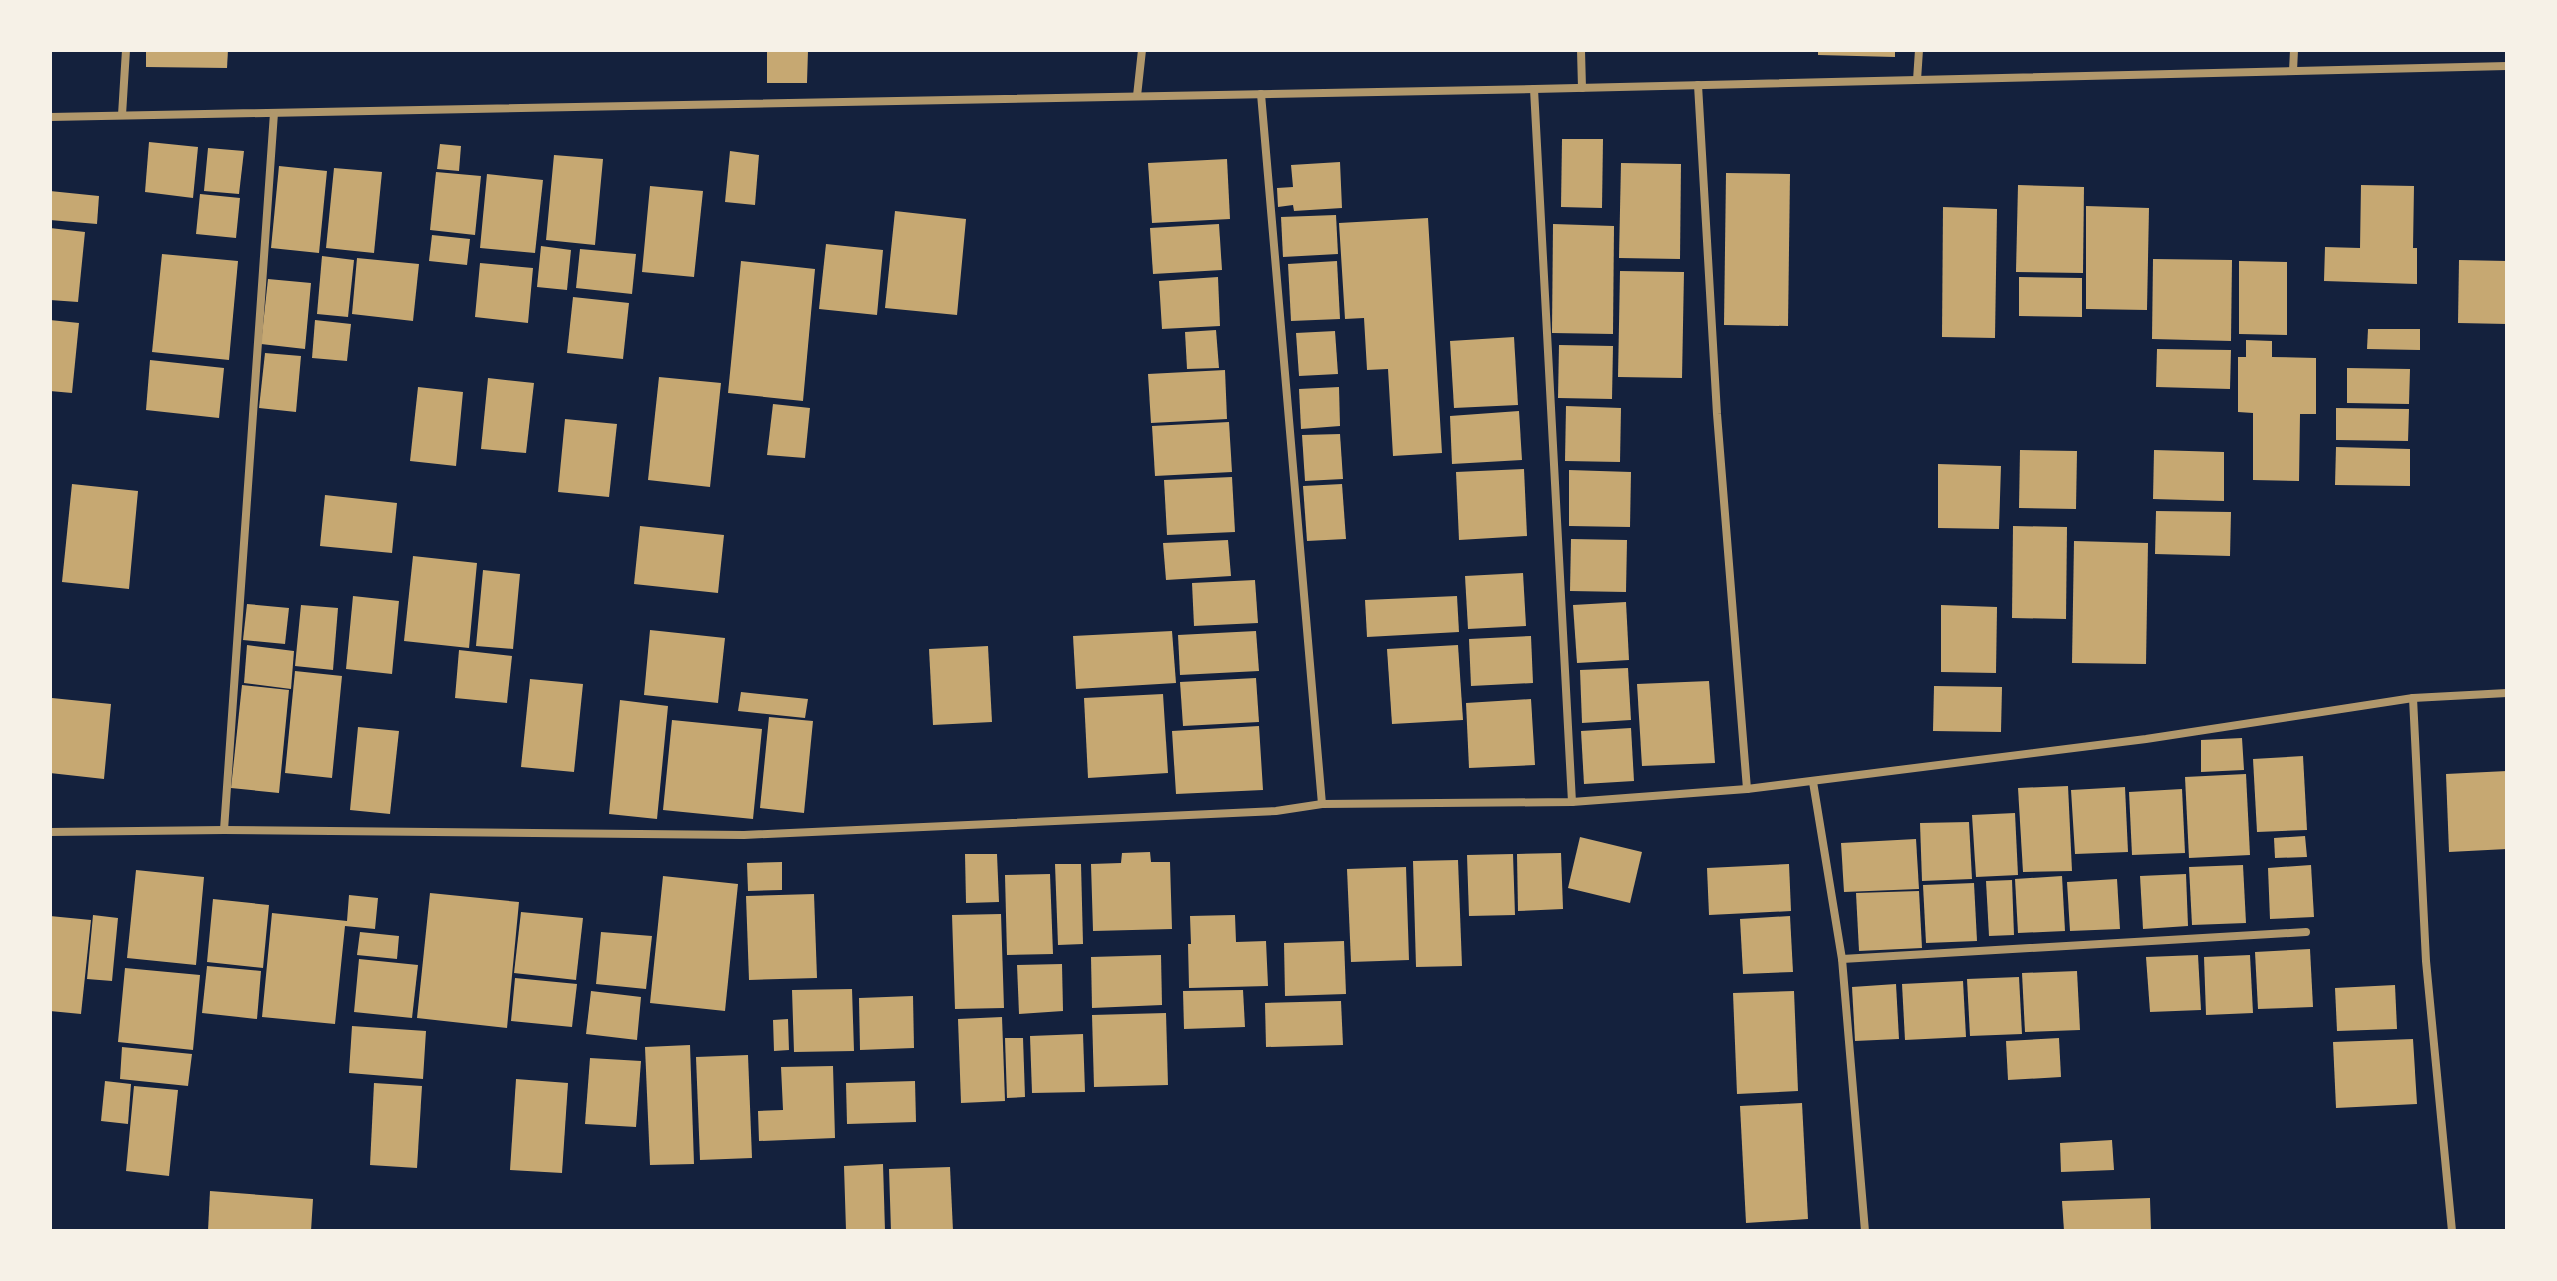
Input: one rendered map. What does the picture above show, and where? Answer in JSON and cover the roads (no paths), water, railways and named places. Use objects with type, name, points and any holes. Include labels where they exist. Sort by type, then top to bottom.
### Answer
[{"type":"street","points":[[122,115],[126,50]]},
{"type":"street","points":[[1137,96],[1142,50]]},
{"type":"street","points":[[1581,50],[1582,88]]},
{"type":"street","points":[[1917,80],[1919,50]]},
{"type":"street","points":[[2293,71],[2294,50]]},
{"type":"street","points":[[50,117],[1534,89],[2507,66]]},
{"type":"street","points":[[1698,85],[1717,414],[1747,789]]},
{"type":"street","points":[[1534,89],[1572,802]]},
{"type":"street","points":[[1261,94],[1322,804]]},
{"type":"street","points":[[224,830],[274,113]]},
{"type":"street","points":[[50,832],[224,830],[744,835],[1276,811],[1322,804],[1572,802],[1813,782],[2146,739],[2413,698],[2507,693]]},
{"type":"street","points":[[2413,698],[2426,961],[2452,1231]]},
{"type":"street","points":[[1813,782],[1842,959],[1865,1231]]},
{"type":"street","points":[[1842,959],[2306,932]]}]
